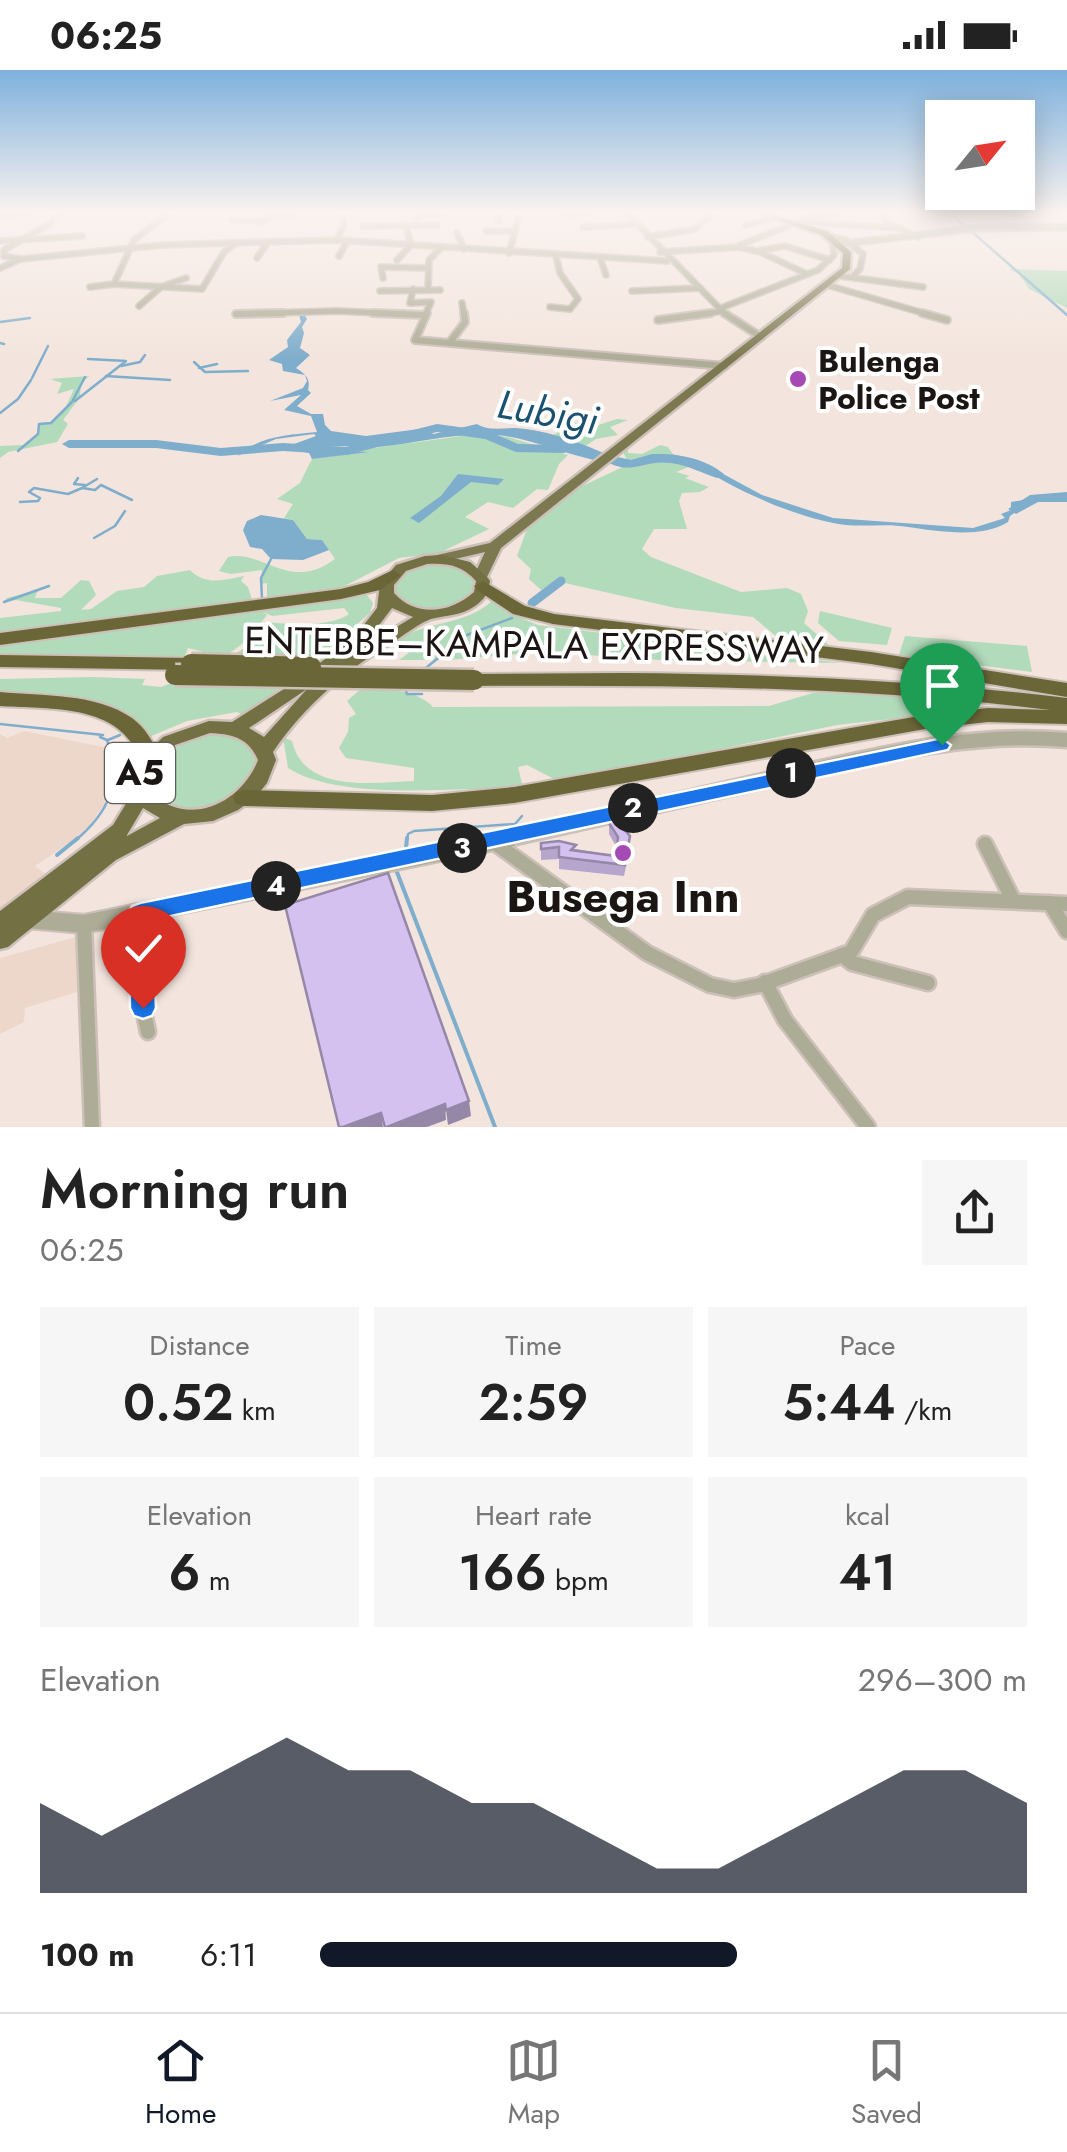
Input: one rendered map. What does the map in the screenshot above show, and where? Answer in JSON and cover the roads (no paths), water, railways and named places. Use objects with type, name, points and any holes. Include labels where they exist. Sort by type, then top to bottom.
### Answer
[{"type":"highway","points":[[0,639],[342,594],[390,584],[412,563],[438,559],[464,564],[520,610],[553,619],[871,658],[1067,690]]},
{"type":"highway","points":[[244,798],[265,771],[265,750],[286,717],[382,640],[428,614],[466,606],[481,593],[482,581]]},
{"type":"highway","points":[[390,584],[401,608],[428,614]]},
{"type":"highway","name":"A5","points":[[180,817],[155,810],[141,795],[139,777],[149,758],[182,734],[209,727],[235,728],[285,696],[376,622],[384,612],[390,584]]},
{"type":"highway","name":"ENTEBBE–KAMPALA EXPRESSWAY","points":[[0,661],[183,670]]},
{"type":"highway","name":"ENTEBBE–KAMPALA EXPRESSWAY","points":[[0,673],[183,670],[850,684],[986,694],[1067,705]]},
{"type":"highway","name":"ENTEBBE–KAMPALA EXPRESSWAY","points":[[480,674],[850,672],[1067,690]]},
{"type":"highway","points":[[0,698],[105,712],[128,724],[143,739],[149,758]]},
{"type":"highway","points":[[244,798],[432,803],[514,795],[925,722],[988,715],[1067,717]]},
{"type":"highway","points":[[235,728],[254,736],[265,750]]},
{"type":"highway","name":"A5","points":[[0,923],[120,830],[141,795]]},
{"type":"highway","name":"A5","points":[[0,940],[110,854],[180,817],[224,809],[244,798]]},
{"type":"main road","points":[[438,559],[494,546],[840,276],[848,261]]},
{"type":"main road","points":[[482,581],[494,546]]},
{"type":"street","points":[[96,297],[110,285],[124,261]]},
{"type":"street","points":[[90,286],[202,289],[218,261]]},
{"type":"street","points":[[428,288],[429,261]]},
{"type":"street","points":[[550,307],[570,309],[578,299],[560,273],[557,261]]},
{"type":"street","points":[[601,261],[606,275]]},
{"type":"street","points":[[668,261],[746,333],[761,337]]},
{"type":"street","points":[[780,261],[807,274]]},
{"type":"street","points":[[658,320],[722,309],[807,274],[828,261]]},
{"type":"street","points":[[853,276],[861,261]]},
{"type":"street","points":[[384,278],[381,267],[428,268]]},
{"type":"street","points":[[840,276],[923,286]]},
{"type":"street","points":[[138,306],[161,286],[186,278]]},
{"type":"street","points":[[828,285],[947,320]]},
{"type":"street","points":[[632,290],[700,288]]},
{"type":"street","points":[[413,289],[410,303],[431,302],[415,340],[725,366]]},
{"type":"street","points":[[380,291],[440,290]]},
{"type":"street","points":[[450,342],[464,322],[462,303]]},
{"type":"street","points":[[236,314],[337,311],[426,315]]},
{"type":"street","points":[[27,919],[84,924],[493,842],[722,788],[924,748],[1016,735],[1067,740]]},
{"type":"street","points":[[493,842],[627,942],[720,988],[735,990],[850,952],[873,915],[908,898],[1067,904]]},
{"type":"street","points":[[985,844],[1013,900]]},
{"type":"street","points":[[1050,903],[1067,931]]},
{"type":"street","points":[[140,913],[143,1008],[148,1032]]},
{"type":"street","points":[[84,924],[92,1127]]},
{"type":"street","points":[[842,954],[852,964],[928,983]]},
{"type":"street","points":[[765,982],[785,1020],[868,1127]]},
{"type":"water","points":[[304,314],[307,319],[300,348],[310,355],[296,368],[305,374],[311,393],[297,406],[311,414],[323,414],[331,431],[366,436],[419,429],[434,434],[477,424],[516,428],[561,437],[632,465],[494,435],[378,447],[331,446],[316,450],[369,452],[312,459],[309,453],[283,448],[314,434],[276,439],[237,456],[265,440],[317,432],[311,416],[284,410],[301,395],[270,401],[303,388],[307,381],[305,375],[283,371],[282,364],[269,360],[288,347],[287,340],[301,322],[299,315]]},
{"type":"water","points":[[701,462],[762,495],[833,518],[973,528],[1005,518],[1001,514],[1011,510],[1011,502],[1035,498],[1010,516],[1008,522],[985,531],[846,525],[808,517],[768,502],[695,464]]},
{"type":"water","points":[[458,474],[504,479],[498,485],[471,482],[419,523],[410,518],[441,496]]},
{"type":"water","points":[[261,515],[293,520],[307,539],[322,540],[329,550],[303,560],[271,559],[262,549],[250,547],[243,530],[247,521]]},
{"type":"waterway","points":[[1006,261],[1067,315]]},
{"type":"waterway","points":[[0,322],[30,318]]},
{"type":"waterway","points":[[0,343],[4,344]]},
{"type":"waterway","points":[[32,378],[48,346]]},
{"type":"waterway","points":[[121,366],[140,362],[145,355]]},
{"type":"waterway","points":[[88,359],[126,361],[107,376]]},
{"type":"waterway","points":[[194,362],[200,368]]},
{"type":"waterway","points":[[200,368],[217,364]]},
{"type":"waterway","points":[[200,368],[205,372],[248,371]]},
{"type":"waterway","points":[[75,401],[107,376]]},
{"type":"waterway","points":[[107,376],[170,380]]},
{"type":"waterway","points":[[18,451],[38,434],[39,424],[51,423],[72,402],[85,377]]},
{"type":"waterway","points":[[0,413],[18,399],[31,380]]},
{"type":"waterway","name":"Lubigi","points":[[69,444],[156,444],[221,452],[283,447],[346,451],[437,428],[488,435],[516,448],[564,449]]},
{"type":"waterway","name":"Lubigi","points":[[609,459],[632,465],[652,458],[675,459],[717,474]]},
{"type":"waterway","points":[[78,478],[74,484],[85,485]]},
{"type":"waterway","points":[[82,488],[97,479]]},
{"type":"waterway","points":[[82,488],[95,490],[101,485],[132,500]]},
{"type":"waterway","points":[[20,502],[38,501],[40,498],[29,492],[34,488],[68,494],[82,488]]},
{"type":"waterway","name":"Lubigi","points":[[1016,509],[1035,498],[1067,497]]},
{"type":"waterway","points":[[94,538],[115,526],[125,511]]},
{"type":"waterway","points":[[262,599],[261,578],[271,559]]},
{"type":"waterway","points":[[532,603],[561,581]]},
{"type":"waterway","points":[[4,602],[49,586]]},
{"type":"waterway","points":[[422,671],[467,635],[512,618]]},
{"type":"waterway","points":[[405,688],[407,694],[422,694]]},
{"type":"waterway","points":[[0,724],[103,735]]},
{"type":"waterway","points":[[108,740],[120,735]]},
{"type":"waterway","points":[[75,841],[104,808],[112,784],[107,740],[100,737]]},
{"type":"waterway","points":[[117,759],[130,756]]},
{"type":"waterway","points":[[115,780],[129,779]]},
{"type":"waterway","points":[[407,841],[408,834],[414,831],[515,824],[522,816]]},
{"type":"waterway","points":[[57,855],[78,838]]},
{"type":"waterway","points":[[406,848],[407,838]]},
{"type":"waterway","points":[[395,867],[495,1127]]},
{"type":"place","name":"Bulenga Police Post","points":[[798,379]]},
{"type":"place","name":"Busega Inn","points":[[623,853]]}]
